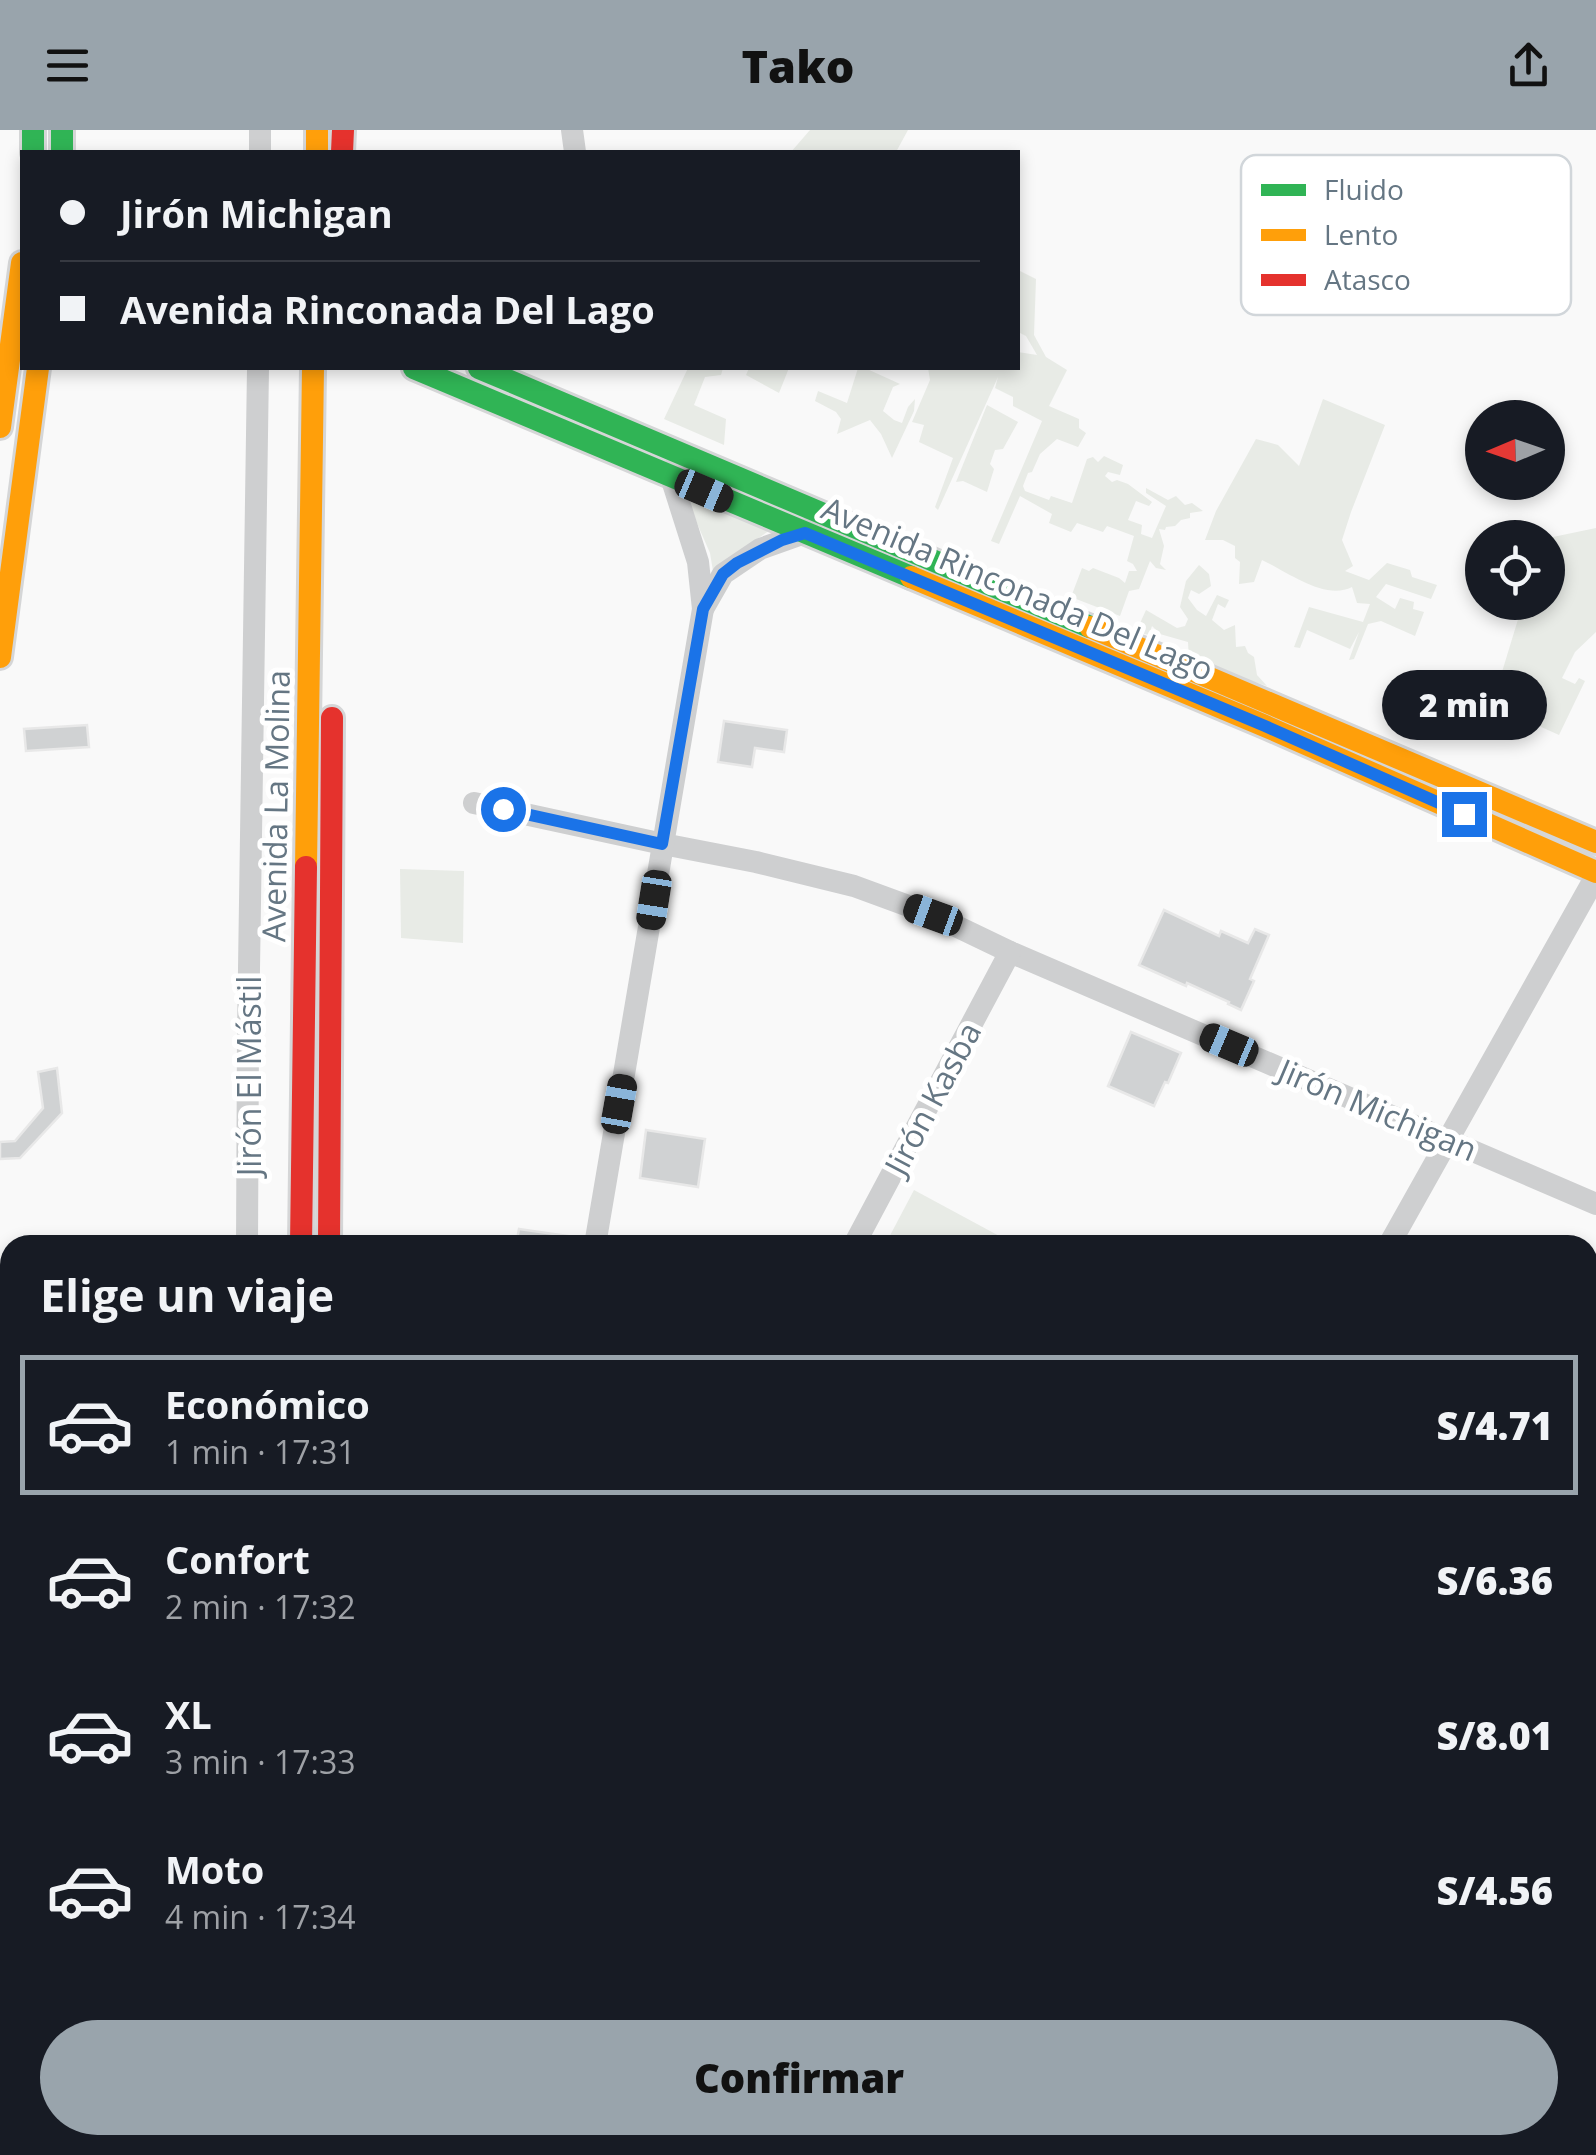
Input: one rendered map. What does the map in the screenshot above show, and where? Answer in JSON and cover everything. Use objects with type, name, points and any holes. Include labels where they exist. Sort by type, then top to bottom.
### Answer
[{"type":"street","points":[[0,427],[20,278]]},
{"type":"street","points":[[0,657],[38,370]]},
{"type":"street","name":"Jirón El Mástil","points":[[247,1235],[258,370]]},
{"type":"street","name":"Avenida La Molina","points":[[301,1235],[313,370]]},
{"type":"street","points":[[335,370],[335,411]]},
{"type":"street","name":"Avenida Rinconada Del Lago","points":[[419,370],[1265,726],[1596,874]]},
{"type":"street","name":"Avenida Rinconada Del Lago","points":[[484,370],[1596,842]]},
{"type":"street","points":[[511,408],[521,386]]},
{"type":"street","points":[[597,1235],[703,609],[698,562],[670,477],[680,453]]},
{"type":"street","points":[[703,609],[723,574],[771,544],[805,533],[822,514]]},
{"type":"street","name":"Avenida La Molina","points":[[329,1235],[333,690]]},
{"type":"street","points":[[306,910],[332,769]]},
{"type":"street","name":"Jirón Michigan","points":[[474,802],[854,886],[933,915],[1010,952],[1596,1204]]},
{"type":"street","points":[[1395,1235],[1596,874]]},
{"type":"street","name":"Jirón Kasba","points":[[859,1235],[1010,952]]},
{"type":"shaded area","points":[[810,130],[908,130],[897,150],[793,150]]},
{"type":"shaded area","points":[[1020,271],[1036,279],[1034,335],[1046,357],[1067,370],[1049,406],[1079,419],[1079,428],[1086,433],[1078,447],[1057,439],[1040,454],[1028,473],[1025,491],[1072,503],[1087,459],[1093,457],[1098,462],[1104,456],[1123,465],[1120,475],[1108,472],[1105,476],[1112,482],[1128,484],[1152,502],[1149,506],[1136,501],[1128,520],[1142,525],[1141,534],[1152,538],[1166,506],[1146,493],[1146,488],[1168,500],[1176,496],[1185,505],[1192,503],[1203,511],[1190,513],[1190,518],[1175,526],[1159,529],[1164,546],[1160,564],[1166,570],[1156,568],[1150,561],[1139,589],[1129,591],[1120,616],[1071,597],[1082,568],[1093,568],[1125,583],[1129,571],[1137,571],[1127,561],[1134,536],[1107,526],[1103,532],[1077,523],[1071,532],[1049,523],[1052,514],[1020,496],[999,544],[991,541],[1042,421],[1013,406],[1013,397],[995,388],[998,377],[938,510],[935,507],[953,458],[919,442],[924,425],[912,422],[930,380],[928,370],[1020,370],[1020,352],[1037,355],[1020,333]]},
{"type":"shaded area","points":[[687,370],[722,370],[721,375],[705,377],[694,405],[726,419],[724,445],[664,419]]},
{"type":"shaded area","points":[[748,370],[788,370],[779,393],[746,375]]},
{"type":"shaded area","points":[[857,370],[869,370],[900,384],[893,387],[883,411],[894,420],[902,423],[915,399],[914,411],[892,458],[870,420],[837,434],[841,419],[815,401],[818,391],[847,403]]},
{"type":"shaded area","points":[[1323,399],[1385,425],[1342,540],[1353,566],[1345,571],[1369,580],[1387,563],[1437,585],[1431,599],[1386,584],[1376,597],[1395,609],[1400,598],[1414,602],[1413,609],[1424,612],[1415,636],[1381,621],[1368,624],[1354,659],[1349,660],[1359,632],[1350,649],[1307,630],[1300,648],[1294,647],[1309,607],[1363,622],[1370,604],[1357,603],[1352,587],[1319,588],[1262,560],[1254,582],[1239,584],[1240,562],[1235,558],[1235,546],[1223,540],[1205,540],[1216,511],[1256,439],[1278,445],[1299,466]]},
{"type":"shaded area","points":[[987,405],[1018,422],[1003,449],[995,450],[987,492],[963,481],[956,482]]},
{"type":"shaded area","points":[[682,489],[774,527],[713,571],[710,553]]},
{"type":"shaded area","points":[[1596,528],[1596,632],[1575,652],[1562,678],[1575,684],[1579,678],[1585,681],[1559,735],[1539,726],[1540,720],[1513,709],[1510,714],[1491,708],[1518,620],[1565,620],[1565,534]]},
{"type":"shaded area","points":[[1199,565],[1209,574],[1211,586],[1199,594],[1191,590],[1188,598],[1206,616],[1217,595],[1229,600],[1225,608],[1218,604],[1212,620],[1224,630],[1235,625],[1236,647],[1245,646],[1254,657],[1257,675],[1267,686],[1189,661],[1188,642],[1160,634],[1152,626],[1149,635],[1136,632],[1146,610],[1177,628],[1185,626],[1188,619],[1180,607],[1186,581]]},
{"type":"shaded area","points":[[400,869],[464,871],[463,943],[401,938]]},
{"type":"shaded area","points":[[914,1190],[997,1235],[890,1235]]},
{"type":"building","points":[[724,721],[787,730],[784,752],[755,748],[752,767],[718,762]]},
{"type":"building","points":[[87,725],[89,747],[26,751],[24,729]]},
{"type":"building","points":[[1164,910],[1219,936],[1221,931],[1248,943],[1255,929],[1269,935],[1241,1010],[1139,965]]},
{"type":"building","points":[[1131,1032],[1181,1053],[1154,1106],[1108,1086]]},
{"type":"building","points":[[57,1068],[62,1113],[20,1158],[0,1159],[0,1142],[15,1141],[43,1108],[38,1072]]},
{"type":"building","points":[[646,1130],[705,1139],[698,1187],[640,1178]]},
{"type":"building","points":[[519,1229],[561,1235],[518,1235]]},
{"type":"traffic: fast","points":[[33,130],[33,150]]},
{"type":"traffic: fast","points":[[62,130],[62,150]]},
{"type":"traffic: fast","points":[[419,370],[911,577]]},
{"type":"traffic: fast","points":[[484,370],[1090,627]]},
{"type":"traffic: slow","points":[[317,130],[317,150]]},
{"type":"traffic: slow","points":[[0,427],[20,278]]},
{"type":"traffic: slow","points":[[0,657],[38,370]]},
{"type":"traffic: slow","points":[[306,867],[313,370]]},
{"type":"traffic: slow","points":[[911,577],[1265,726],[1596,872]]},
{"type":"traffic: slow","points":[[1090,627],[1596,842]]},
{"type":"traffic: jam","points":[[342,150],[343,130]]},
{"type":"traffic: jam","points":[[329,1235],[332,718]]},
{"type":"traffic: jam","points":[[301,1235],[306,867]]},
{"type":"route","points":[[503,809],[662,844],[703,609],[723,574],[737,563],[760,549],[805,533],[1464,814]]}]
